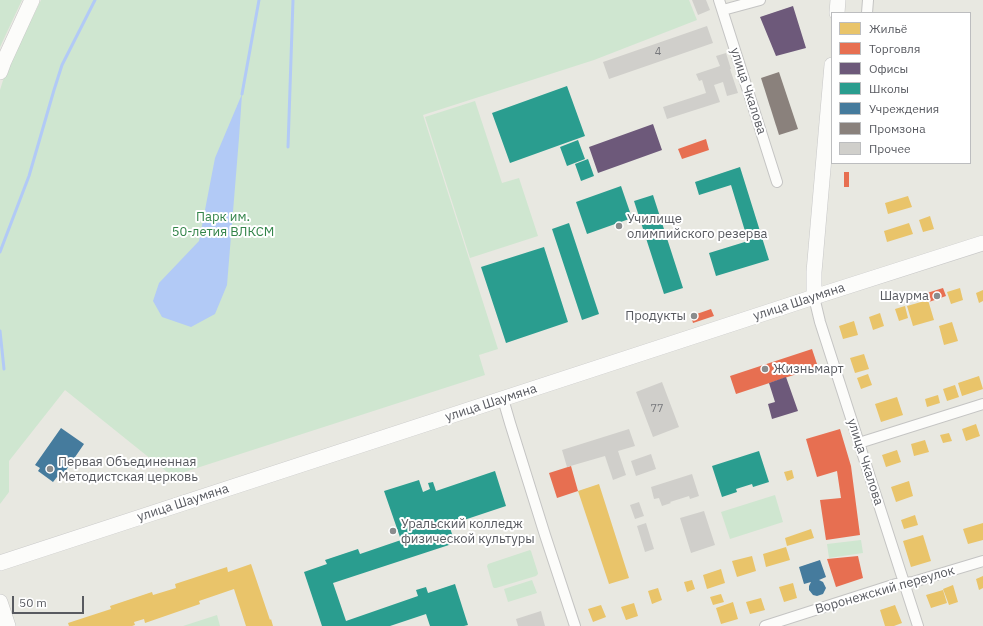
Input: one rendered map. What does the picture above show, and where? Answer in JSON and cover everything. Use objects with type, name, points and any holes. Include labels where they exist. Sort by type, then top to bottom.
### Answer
[{"type":"street","points":[[0,72],[32,0]]},
{"type":"street","name":"улица Чкалова","points":[[720,0],[777,182]]},
{"type":"street","points":[[723,10],[760,0]]},
{"type":"street","points":[[837,12],[838,0]]},
{"type":"street","points":[[867,12],[868,0]]},
{"type":"street","points":[[814,297],[814,272],[831,76]]},
{"type":"street","name":"улица Шаумяна","points":[[0,563],[983,243]]},
{"type":"street","name":"улица Чкалова","points":[[814,297],[820,322],[918,626]]},
{"type":"street","points":[[503,399],[575,626]]},
{"type":"street","points":[[859,443],[983,404]]},
{"type":"street","name":"Воронежский переулок","points":[[765,626],[896,584],[913,582],[983,561]]},
{"type":"street","points":[[0,602],[8,626]]},
{"type":"green space","points":[[0,0],[22,0],[0,47]]},
{"type":"green space","name":"Парк им. 50-летия ВЛКСМ","points":[[41,0],[689,0],[697,20],[594,60],[423,115],[498,349],[479,355],[485,375],[172,476],[65,390],[9,461],[9,492],[0,504],[0,90],[5,74]]},
{"type":"green space","points":[[475,101],[502,183],[519,178],[538,236],[470,258],[425,117]]},
{"type":"green space","points":[[775,495],[783,522],[730,539],[721,512]]},
{"type":"green space","points":[[861,540],[863,553],[829,558],[827,544]]},
{"type":"green space","points":[[530,550],[538,574],[536,576],[494,588],[487,566],[488,564]]},
{"type":"green space","points":[[532,580],[537,593],[508,602],[504,589]]},
{"type":"green space","points":[[217,615],[220,626],[183,626]]},
{"type":"water","points":[[242,94],[227,285],[215,314],[191,327],[162,317],[153,301],[159,283],[199,241],[215,158]]},
{"type":"building: Жильё","points":[[908,196],[912,207],[888,214],[885,203]]},
{"type":"building: Жильё","points":[[930,216],[934,229],[923,232],[919,220]]},
{"type":"building: Жильё","points":[[909,223],[913,234],[887,242],[884,231]]},
{"type":"building: Жильё","points":[[960,288],[963,300],[951,304],[947,292]]},
{"type":"building: Жильё","points":[[983,290],[983,301],[979,303],[976,293]]},
{"type":"building: Жильё","points":[[928,300],[934,320],[913,326],[907,306]]},
{"type":"building: Жильё","points":[[905,306],[908,318],[899,321],[895,309]]},
{"type":"building: Жильё","points":[[880,313],[884,326],[873,330],[869,317]]},
{"type":"building: Жильё","points":[[854,321],[858,335],[843,339],[839,326]]},
{"type":"building: Жильё","points":[[952,322],[958,341],[944,345],[939,326]]},
{"type":"building: Жильё","points":[[864,354],[869,369],[855,373],[850,358]]},
{"type":"building: Жильё","points":[[868,374],[872,385],[861,389],[857,378]]},
{"type":"building: Жильё","points":[[979,376],[983,389],[962,396],[958,383]]},
{"type":"building: Жильё","points":[[955,385],[959,397],[947,401],[943,389]]},
{"type":"building: Жильё","points":[[938,395],[940,403],[927,407],[925,399]]},
{"type":"building: Жильё","points":[[897,397],[903,415],[881,422],[875,404]]},
{"type":"building: Жильё","points":[[976,424],[980,436],[966,441],[962,429]]},
{"type":"building: Жильё","points":[[949,433],[952,441],[943,443],[940,435]]},
{"type":"building: Жильё","points":[[925,440],[929,452],[914,456],[911,444]]},
{"type":"building: Жильё","points":[[897,450],[901,462],[886,467],[882,455]]},
{"type":"building: Жильё","points":[[792,470],[794,478],[787,481],[784,472]]},
{"type":"building: Жильё","points":[[909,481],[913,496],[896,502],[891,487]]},
{"type":"building: Жильё","points":[[599,484],[629,578],[609,584],[578,491]]},
{"type":"building: Жильё","points":[[915,515],[918,525],[904,529],[901,520]]},
{"type":"building: Жильё","points":[[983,523],[983,540],[968,544],[963,529]]},
{"type":"building: Жильё","points":[[811,529],[814,538],[787,546],[785,538]]},
{"type":"building: Жильё","points":[[923,535],[931,561],[911,567],[903,541]]},
{"type":"building: Жильё","points":[[786,547],[790,560],[766,567],[763,554]]},
{"type":"building: Жильё","points":[[752,556],[756,571],[737,577],[732,561]]},
{"type":"building: Жильё","points":[[251,564],[273,626],[246,626],[234,589],[199,601],[200,604],[145,623],[144,619],[134,622],[135,625],[132,626],[69,626],[68,623],[111,609],[110,606],[152,592],[153,595],[176,588],[175,584],[227,567],[228,572]]},
{"type":"building: Жильё","points":[[721,569],[725,583],[707,589],[703,575]]},
{"type":"building: Жильё","points":[[983,576],[983,588],[979,590],[976,579]]},
{"type":"building: Жильё","points":[[692,580],[695,589],[687,592],[684,582]]},
{"type":"building: Жильё","points":[[793,583],[797,598],[784,602],[779,587]]},
{"type":"building: Жильё","points":[[953,585],[958,602],[949,605],[943,589]]},
{"type":"building: Жильё","points":[[658,588],[662,600],[652,604],[648,591]]},
{"type":"building: Жильё","points":[[943,590],[947,603],[931,608],[926,595]]},
{"type":"building: Жильё","points":[[721,594],[724,602],[713,605],[710,597]]},
{"type":"building: Жильё","points":[[761,598],[765,610],[750,614],[746,602]]},
{"type":"building: Жильё","points":[[733,602],[738,619],[721,624],[716,608]]},
{"type":"building: Жильё","points":[[634,603],[638,616],[626,620],[621,607]]},
{"type":"building: Жильё","points":[[601,605],[606,617],[593,622],[588,609]]},
{"type":"building: Жильё","points":[[895,605],[902,623],[894,626],[885,626],[880,610]]},
{"type":"building: Торговля","points":[[706,139],[709,150],[682,159],[678,149]]},
{"type":"building: Торговля","points":[[844,172],[849,172],[849,187],[844,187]]},
{"type":"building: Торговля","points":[[943,288],[946,296],[929,302],[927,293]]},
{"type":"building: Торговля","points":[[711,309],[714,316],[693,323],[691,316]]},
{"type":"building: Торговля","points":[[812,349],[818,367],[736,394],[730,376]]},
{"type":"building: Торговля","points":[[840,429],[851,466],[860,535],[826,540],[820,500],[841,498],[837,471],[817,477],[806,439]]},
{"type":"building: Торговля","points":[[571,466],[578,491],[557,498],[549,473]]},
{"type":"building: Торговля","points":[[858,556],[863,578],[836,587],[827,559]]},
{"type":"building: Офисы","points":[[793,6],[806,48],[776,56],[760,17]]},
{"type":"building: Офисы","points":[[653,124],[662,150],[598,173],[589,147]]},
{"type":"building: Офисы","points":[[786,377],[798,411],[772,419],[768,404],[775,402],[769,383]]},
{"type":"building: Школы","points":[[567,86],[585,136],[510,163],[492,113]]},
{"type":"building: Школы","points":[[578,140],[585,159],[567,166],[560,147]]},
{"type":"building: Школы","points":[[588,159],[594,176],[581,181],[575,164]]},
{"type":"building: Школы","points":[[740,167],[769,260],[716,276],[709,253],[748,241],[731,185],[699,195],[695,182]]},
{"type":"building: Школы","points":[[621,186],[632,218],[587,234],[576,202]]},
{"type":"building: Школы","points":[[653,195],[683,288],[664,294],[634,201]]},
{"type":"building: Школы","points":[[569,223],[599,314],[582,320],[552,229]]},
{"type":"building: Школы","points":[[544,247],[568,322],[506,343],[481,267]]},
{"type":"building: Школы","points":[[759,451],[769,482],[753,487],[752,484],[736,489],[737,492],[722,497],[712,466]]},
{"type":"building: Школы","points":[[495,471],[506,506],[449,525],[455,543],[333,583],[346,621],[418,596],[416,590],[426,587],[428,593],[455,584],[468,625],[430,626],[426,614],[390,626],[322,626],[304,572],[327,564],[325,560],[358,549],[360,554],[401,540],[384,491],[419,480],[423,492],[430,489],[428,483],[433,482],[436,491]]},
{"type":"building: Учреждения","points":[[61,428],[84,444],[60,479],[57,477],[53,482],[38,471],[40,468],[35,465]]},
{"type":"building: Учреждения","points":[[820,560],[826,577],[819,580],[823,582],[826,588],[823,594],[817,596],[813,595],[809,590],[811,582],[804,584],[799,567]]},
{"type":"building: Промзона","points":[[779,72],[798,129],[779,135],[761,78]]},
{"type":"building: Прочее","points":[[692,0],[706,0],[710,10],[698,15]]},
{"type":"building: Прочее","points":[[707,26],[713,43],[609,79],[603,62]]},
{"type":"building: Прочее","points":[[726,53],[738,93],[727,96],[723,82],[714,85],[720,102],[667,119],[663,107],[706,93],[702,80],[699,81],[696,74],[720,66],[716,56]]},
{"type":"building: Прочее","points":[[662,382],[679,427],[653,437],[636,392]]},
{"type":"building: Прочее","points":[[629,429],[635,446],[618,451],[626,475],[613,480],[605,456],[567,467],[562,450]]},
{"type":"building: Прочее","points":[[651,454],[656,469],[636,476],[631,461]]},
{"type":"building: Прочее","points":[[692,474],[699,496],[690,499],[689,496],[662,506],[659,498],[654,499],[651,487]]},
{"type":"building: Прочее","points":[[639,502],[644,516],[635,519],[630,505]]},
{"type":"building: Прочее","points":[[704,511],[715,545],[691,553],[680,518]]},
{"type":"building: Прочее","points":[[646,523],[654,549],[645,552],[637,526]]},
{"type":"building: Прочее","points":[[541,611],[545,626],[518,626],[516,619]]},
{"type":"waterway","points":[[0,252],[29,176],[62,65],[95,0]]},
{"type":"waterway","points":[[242,94],[259,0]]},
{"type":"waterway","points":[[288,147],[293,0]]},
{"type":"waterway","points":[[0,331],[4,369]]},
{"type":"place","name":"Училище олимпийского резерва","points":[[619,226]]},
{"type":"place","name":"Шаурма","points":[[937,296]]},
{"type":"place","name":"Продукты","points":[[694,316]]},
{"type":"place","name":"Жизньмарт","points":[[765,369]]},
{"type":"place","name":"Первая Объединенная Методистская церковь","points":[[50,469]]},
{"type":"place","name":"Уральский колледж физической культуры","points":[[393,531]]}]
